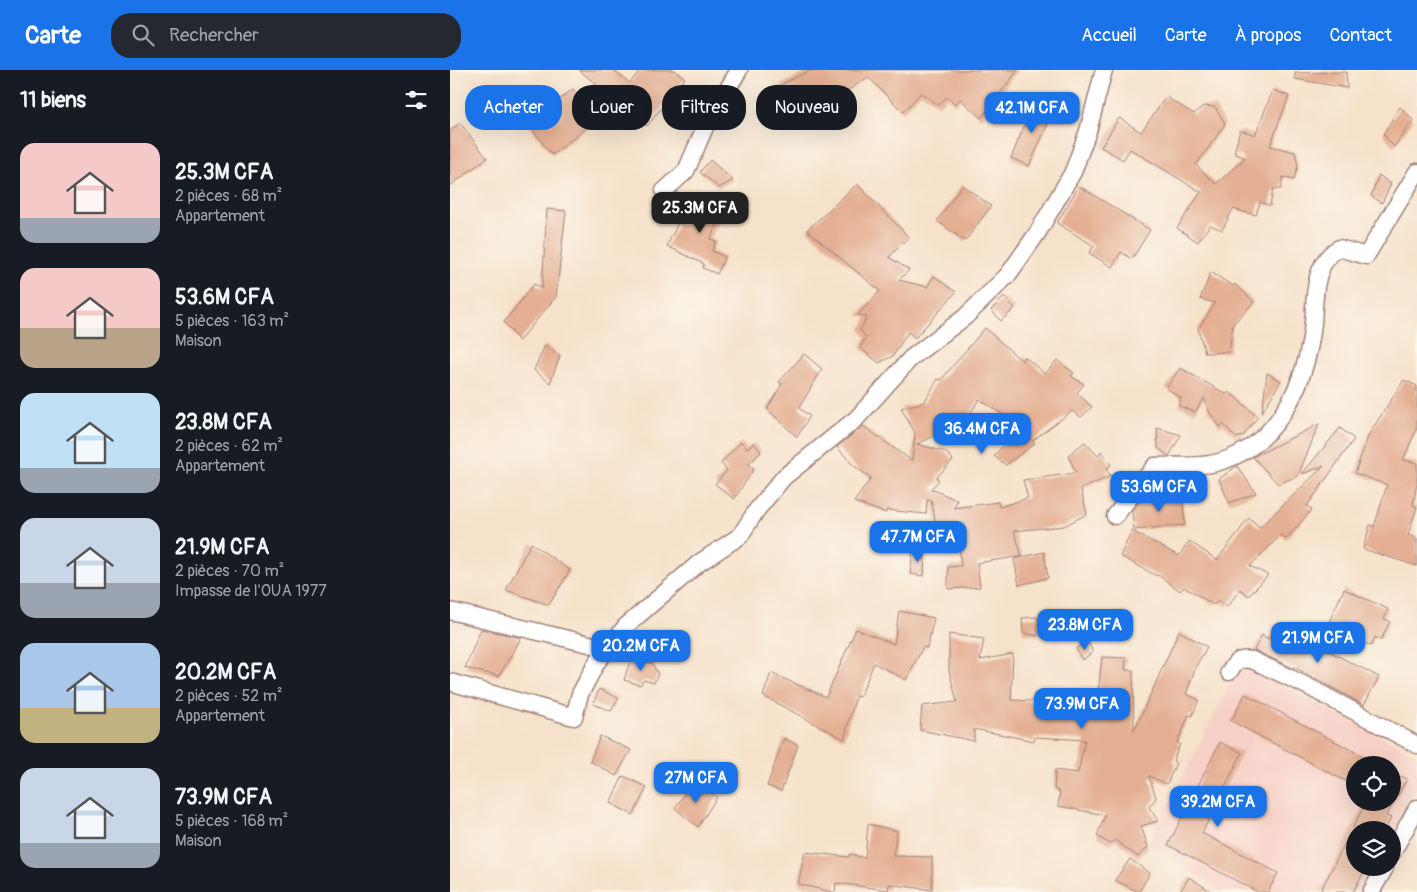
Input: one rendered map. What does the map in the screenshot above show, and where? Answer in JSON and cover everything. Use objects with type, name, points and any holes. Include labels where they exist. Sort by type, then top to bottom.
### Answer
[{"type":"street","points":[[664,191],[686,170],[706,125],[738,70]]},
{"type":"street","points":[[450,682],[574,717],[580,694],[606,648],[626,626],[693,568],[740,536],[770,493],[790,471],[856,419],[911,358],[965,317],[1008,275],[1038,232],[1073,172],[1088,131],[1104,70]]},
{"type":"street","points":[[1115,516],[1154,466],[1218,463],[1248,448],[1272,429],[1284,412],[1300,376],[1311,338],[1317,282],[1331,252],[1338,248],[1366,256],[1417,172]]},
{"type":"street","points":[[450,611],[606,648]]},
{"type":"street","points":[[1229,672],[1236,661],[1243,658],[1252,660],[1417,745]]},
{"type":"street","points":[[1401,837],[1417,808]]},
{"type":"street","points":[[1372,892],[1381,876]]},
{"type":"shaded area","points":[[1248,668],[1417,755],[1417,787],[1399,821],[1346,821],[1346,876],[1370,876],[1361,892],[1221,892],[1149,843],[1236,672]]},
{"type":"building","points":[[579,70],[613,70],[630,83],[640,70],[674,70],[685,78],[679,85],[662,85],[662,107],[652,120],[652,85],[597,85]]},
{"type":"building","points":[[811,70],[1018,70],[981,118],[960,99],[955,105],[947,97],[939,105],[921,93],[903,112],[868,77],[856,85],[780,85]]},
{"type":"building","points":[[1346,72],[1347,88],[1295,79],[1295,73]]},
{"type":"building","points":[[572,90],[572,130],[584,130],[552,155],[533,130],[562,130],[562,98]]},
{"type":"building","points":[[1273,90],[1289,96],[1270,146],[1295,152],[1298,166],[1294,180],[1283,177],[1281,189],[1273,189],[1270,206],[1260,202],[1256,215],[1233,209],[1222,230],[1210,225],[1198,242],[1177,228],[1201,192],[1130,149],[1123,160],[1101,147],[1119,118],[1141,132],[1166,97],[1194,114],[1203,106],[1215,107],[1225,124],[1196,165],[1216,184],[1245,158],[1234,153],[1240,130],[1255,135]]},
{"type":"building","points":[[1034,102],[1053,113],[1029,166],[1011,158]]},
{"type":"building","points":[[1400,107],[1413,120],[1394,147],[1383,134]]},
{"type":"building","points":[[460,123],[487,158],[450,186],[450,131]]},
{"type":"building","points":[[710,160],[733,180],[719,188],[700,172]]},
{"type":"building","points":[[1379,175],[1391,184],[1382,203],[1371,196]]},
{"type":"building","points":[[857,184],[909,237],[889,257],[909,270],[899,280],[927,287],[934,276],[956,292],[915,338],[908,332],[893,356],[879,363],[860,348],[866,337],[860,330],[867,317],[858,315],[880,291],[807,230]]},
{"type":"building","points":[[962,185],[991,206],[965,241],[937,221]]},
{"type":"building","points":[[1079,186],[1150,230],[1132,259],[1121,252],[1112,267],[1089,253],[1094,246],[1057,223]]},
{"type":"building","points":[[697,195],[725,208],[710,239],[716,241],[712,251],[725,257],[717,274],[703,268],[704,264],[667,246],[678,223],[684,224]]},
{"type":"building","points":[[547,209],[566,211],[556,297],[519,341],[504,322],[534,284],[542,288]]},
{"type":"building","points":[[1211,272],[1233,286],[1235,284],[1254,302],[1233,324],[1229,352],[1205,353],[1198,329],[1215,303],[1200,299]]},
{"type":"building","points":[[1004,297],[1015,308],[1001,321],[991,310]]},
{"type":"building","points":[[985,328],[1022,361],[1024,356],[1045,374],[1057,360],[1074,373],[1071,376],[1084,384],[1077,393],[1092,407],[1081,417],[1072,411],[1032,441],[1035,443],[1006,465],[994,456],[1005,443],[1025,429],[979,399],[968,417],[945,425],[948,430],[917,444],[946,452],[953,460],[936,478],[939,480],[931,489],[957,500],[954,508],[998,502],[999,507],[1028,498],[1023,480],[1076,473],[1068,455],[1085,442],[1098,456],[1101,451],[1111,465],[1106,470],[1111,476],[1081,489],[1087,514],[1064,526],[1014,531],[1022,556],[977,563],[980,587],[948,589],[948,567],[961,566],[958,533],[936,524],[931,500],[927,500],[926,514],[886,510],[886,513],[854,502],[871,478],[854,466],[837,447],[863,426],[912,461],[915,433],[901,408],[924,402],[938,379],[941,380]]},
{"type":"building","points":[[545,345],[560,356],[550,383],[534,370]]},
{"type":"building","points":[[804,354],[822,369],[799,408],[810,416],[797,437],[767,409],[782,384],[779,382]]},
{"type":"building","points":[[1180,368],[1226,394],[1229,392],[1258,417],[1243,436],[1236,438],[1223,424],[1220,427],[1209,411],[1204,398],[1195,412],[1179,406],[1181,398],[1166,388]]},
{"type":"building","points":[[1267,373],[1281,381],[1262,412]]},
{"type":"building","points":[[1404,380],[1417,386],[1417,428],[1403,460],[1417,463],[1417,483],[1413,505],[1417,507],[1408,535],[1417,538],[1417,566],[1363,549],[1370,525],[1374,527],[1387,485],[1355,473],[1369,434]]},
{"type":"building","points":[[1319,424],[1298,476],[1278,484],[1253,457]]},
{"type":"building","points":[[1157,428],[1181,435],[1169,456],[1158,448]]},
{"type":"building","points":[[1340,428],[1354,439],[1307,506],[1312,510],[1286,539],[1281,535],[1250,566],[1268,575],[1249,596],[1240,589],[1227,607],[1218,600],[1214,605],[1184,587],[1180,591],[1158,575],[1120,556],[1132,531],[1179,556],[1189,541],[1217,560],[1249,518],[1259,528],[1324,466],[1302,474]]},
{"type":"building","points":[[741,442],[747,448],[754,443],[761,452],[748,465],[754,469],[734,499],[715,484],[727,470],[721,463]]},
{"type":"building","points":[[1237,466],[1256,493],[1229,503],[1219,479]]},
{"type":"building","points":[[1182,495],[1185,525],[1134,530],[1132,511],[1141,499]]},
{"type":"building","points":[[531,543],[570,570],[549,605],[506,590]]},
{"type":"building","points":[[913,550],[925,551],[924,576],[910,574]]},
{"type":"building","points":[[1044,552],[1048,578],[1019,585],[1014,559]]},
{"type":"building","points":[[1344,589],[1388,609],[1384,619],[1390,621],[1381,640],[1375,637],[1371,646],[1327,626]]},
{"type":"building","points":[[899,611],[934,618],[927,648],[923,647],[906,680],[874,663],[860,697],[856,696],[844,739],[763,696],[771,673],[826,697],[856,629],[894,644]]},
{"type":"building","points":[[1037,617],[1038,636],[1023,633],[1022,618]]},
{"type":"building","points":[[1276,624],[1379,677],[1364,705],[1294,667],[1254,650],[1262,635],[1269,639]]},
{"type":"building","points":[[481,629],[521,638],[499,676],[465,668]]},
{"type":"building","points":[[1179,631],[1207,647],[1197,664],[1186,694],[1199,700],[1192,716],[1189,715],[1177,743],[1180,744],[1173,761],[1176,763],[1167,784],[1149,776],[1156,798],[1149,807],[1158,821],[1141,826],[1148,847],[1138,857],[1115,840],[1110,844],[1097,836],[1105,815],[1058,806],[1060,792],[1054,789],[1055,770],[1078,773],[1085,740],[1035,737],[1034,741],[974,729],[974,741],[920,730],[922,706],[957,702],[949,670],[949,634],[984,639],[980,660],[1013,654],[1011,700],[1036,701],[1044,707],[1096,712],[1102,657],[1126,658],[1125,670],[1133,670],[1134,731]]},
{"type":"building","points":[[1088,642],[1093,652],[1082,660],[1076,648]]},
{"type":"building","points":[[631,658],[652,663],[658,674],[654,683],[644,680],[640,685],[624,680]]},
{"type":"building","points":[[599,689],[618,698],[611,711],[593,704]]},
{"type":"building","points":[[1245,694],[1363,756],[1346,756],[1346,781],[1231,721]]},
{"type":"building","points":[[600,736],[631,750],[616,776],[590,761]]},
{"type":"building","points":[[784,738],[798,745],[781,791],[767,786]]},
{"type":"building","points":[[1220,742],[1242,753],[1202,833],[1278,873],[1268,892],[1258,892],[1168,845]]},
{"type":"building","points":[[623,776],[647,787],[633,815],[610,803]]},
{"type":"building","points":[[1401,776],[1407,779],[1401,790]]},
{"type":"building","points":[[693,782],[717,797],[698,827],[675,808]]},
{"type":"building","points":[[1361,811],[1389,811],[1386,816],[1391,818],[1390,821],[1356,821]]},
{"type":"building","points":[[868,824],[897,831],[893,856],[932,857],[932,890],[889,884],[888,890],[836,883],[835,892],[832,892],[798,884],[805,852],[849,857],[849,854],[865,858]]},
{"type":"building","points":[[1346,841],[1346,876],[1362,876],[1353,892],[1320,892]]},
{"type":"building","points":[[1130,859],[1150,873],[1139,892],[1115,880]]},
{"type":"building","points":[[1189,877],[1212,892],[1180,892]]}]
